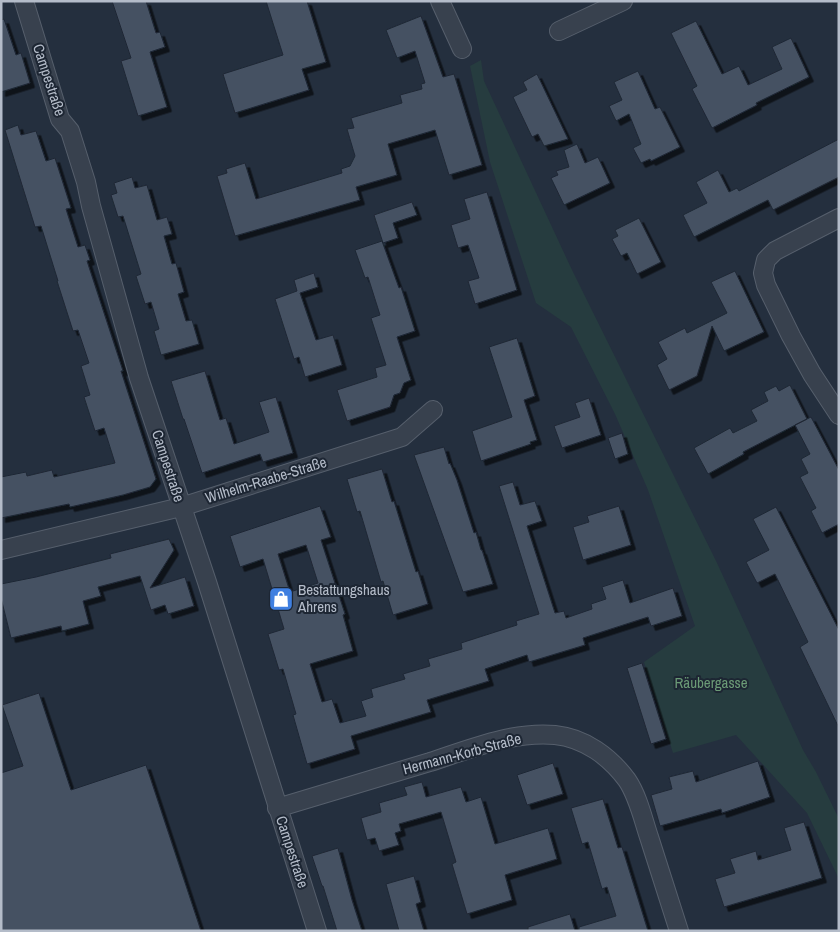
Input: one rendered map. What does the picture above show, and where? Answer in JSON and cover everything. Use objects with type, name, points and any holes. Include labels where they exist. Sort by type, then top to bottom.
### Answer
[{"type":"street","name":"Campestraße","points":[[24,1],[60,119],[70,132],[86,182],[139,378],[207,582],[317,931]]},
{"type":"street","points":[[440,1],[462,49]]},
{"type":"street","points":[[559,31],[623,1]]},
{"type":"street","points":[[839,218],[776,251],[766,260],[763,273],[766,285],[812,374],[839,414]]},
{"type":"street","name":"Wilhelm-Raabe-Straße","points":[[1,550],[181,507],[402,437],[433,410]]},
{"type":"street","name":"Hermann-Korb-Straße","points":[[278,808],[473,748],[518,737],[558,735],[577,740],[596,750],[613,763],[628,782],[639,806],[679,931]]},
{"type":"green space","name":"Räubergasse","points":[[481,60],[484,81],[572,270],[717,563],[803,750],[839,819],[839,879],[807,813],[736,735],[673,753],[644,662],[695,626],[648,490],[615,414],[571,327],[536,303],[490,162],[470,66]]},
{"type":"building","points":[[112,1],[146,1],[156,33],[160,32],[165,47],[150,52],[167,107],[138,116],[121,61],[131,58]]},
{"type":"building","points":[[266,1],[307,1],[326,62],[302,69],[309,90],[235,113],[223,74],[283,55]]},
{"type":"building","points":[[421,16],[443,77],[454,74],[482,165],[449,175],[435,130],[388,144],[397,175],[356,187],[360,200],[235,236],[217,176],[227,173],[226,169],[245,163],[256,199],[342,173],[341,169],[350,166],[355,156],[347,129],[354,128],[351,118],[402,103],[400,95],[422,89],[421,84],[425,83],[415,51],[397,58],[386,30]]},
{"type":"building","points":[[4,19],[16,55],[21,53],[30,83],[1,92],[1,20]]},
{"type":"building","points":[[696,21],[722,74],[739,66],[748,85],[782,69],[772,47],[791,38],[809,77],[756,103],[757,105],[712,128],[692,89],[697,86],[671,33]]},
{"type":"building","points":[[638,71],[655,109],[660,107],[680,147],[651,161],[650,159],[641,163],[633,148],[641,144],[629,114],[616,121],[609,106],[622,100],[614,82]]},
{"type":"building","points":[[537,74],[568,139],[544,146],[538,134],[532,137],[513,97],[527,90],[523,82]]},
{"type":"building","points":[[18,125],[21,135],[36,131],[46,161],[55,158],[71,208],[66,209],[78,247],[85,245],[90,260],[87,261],[156,479],[150,487],[123,495],[70,507],[69,504],[1,518],[1,477],[26,472],[27,476],[52,470],[54,477],[115,463],[104,428],[95,431],[84,397],[90,395],[81,366],[89,363],[78,330],[73,331],[41,226],[35,227],[5,130]]},
{"type":"building","points":[[839,139],[839,177],[773,210],[768,200],[694,237],[683,215],[707,203],[696,182],[718,170],[729,192],[737,188],[739,191]]},
{"type":"building","points":[[577,144],[585,163],[598,157],[610,183],[564,205],[551,178],[558,175],[556,171],[569,167],[564,150]]},
{"type":"building","points":[[132,177],[135,188],[147,185],[157,220],[167,217],[172,234],[164,236],[172,264],[176,263],[184,292],[178,294],[186,321],[192,320],[199,344],[161,355],[154,331],[159,329],[151,302],[145,304],[136,276],[141,274],[123,216],[118,217],[111,195],[117,193],[114,183]]},
{"type":"building","points":[[487,192],[517,290],[475,304],[468,281],[479,278],[468,245],[458,248],[451,225],[470,219],[464,199]]},
{"type":"building","points":[[412,202],[417,215],[393,223],[398,238],[383,243],[374,215]]},
{"type":"building","points":[[639,218],[661,262],[637,274],[627,253],[621,256],[612,239],[618,236],[615,230]]},
{"type":"building","points":[[382,241],[399,288],[401,287],[415,331],[397,337],[411,380],[404,383],[400,393],[394,395],[390,407],[347,421],[337,390],[377,377],[375,368],[386,365],[371,318],[380,315],[368,277],[365,278],[355,250]]},
{"type":"building","points":[[735,271],[764,332],[724,351],[712,326],[697,376],[669,390],[657,365],[667,359],[658,342],[685,328],[687,333],[727,313],[711,282]]},
{"type":"building","points":[[314,273],[318,287],[300,293],[316,340],[333,335],[342,365],[305,377],[299,357],[294,359],[275,299],[297,291],[294,280]]},
{"type":"building","points":[[517,338],[535,396],[524,400],[537,440],[530,442],[531,444],[481,461],[472,431],[512,417],[489,347]]},
{"type":"building","points":[[205,371],[220,420],[226,418],[234,444],[269,432],[259,402],[276,397],[293,453],[263,462],[260,454],[202,473],[171,381]]},
{"type":"building","points":[[790,385],[807,419],[743,452],[744,454],[708,474],[694,448],[730,428],[733,433],[757,421],[751,410],[768,401],[764,392],[776,386],[779,391]]},
{"type":"building","points":[[589,398],[601,435],[562,448],[554,426],[580,417],[575,403]]},
{"type":"building","points":[[811,417],[839,470],[839,524],[822,533],[811,511],[816,508],[800,477],[808,473],[801,459],[810,454],[795,425]]},
{"type":"building","points":[[622,433],[628,454],[615,459],[608,438]]},
{"type":"building","points":[[444,447],[474,533],[476,532],[493,584],[463,592],[414,455]]},
{"type":"building","points":[[382,469],[428,604],[393,615],[360,511],[357,512],[347,479]]},
{"type":"building","points":[[513,482],[520,505],[535,501],[542,521],[527,526],[555,613],[564,611],[566,618],[592,609],[591,604],[606,599],[602,587],[623,580],[630,603],[673,588],[682,616],[651,626],[648,617],[583,638],[585,645],[529,662],[527,655],[485,669],[489,681],[427,700],[431,712],[351,736],[355,749],[307,764],[293,715],[296,714],[283,669],[279,670],[268,634],[284,629],[263,559],[240,567],[230,536],[320,506],[331,537],[321,540],[345,614],[343,615],[353,651],[310,664],[322,702],[332,699],[340,723],[366,716],[361,701],[373,697],[371,689],[405,679],[403,674],[430,666],[428,659],[462,649],[461,643],[517,625],[516,621],[539,614],[499,486]],"holes":[[[306,545],[318,583],[290,592],[278,554]]]},
{"type":"building","points":[[619,506],[631,545],[583,560],[573,527],[589,522],[587,516]]},
{"type":"building","points":[[776,507],[839,630],[839,728],[800,647],[808,642],[775,574],[757,583],[746,562],[769,550],[753,519]]},
{"type":"building","points":[[169,539],[174,550],[150,588],[185,577],[194,606],[168,614],[165,605],[151,610],[140,576],[98,587],[101,596],[83,601],[89,624],[62,631],[61,626],[11,638],[1,598],[1,584],[111,558],[110,554]]},
{"type":"building","points":[[642,663],[666,739],[651,744],[627,668]]},
{"type":"building","points":[[39,693],[71,790],[146,765],[201,931],[1,931],[1,773],[23,766],[2,705]]},
{"type":"building","points":[[758,761],[770,797],[722,813],[721,809],[660,826],[651,795],[672,789],[669,777],[693,771],[696,782]]},
{"type":"building","points":[[553,763],[563,794],[527,805],[517,775]]},
{"type":"building","points":[[422,782],[426,797],[461,787],[466,802],[481,797],[495,844],[548,828],[557,859],[505,875],[512,900],[467,914],[452,864],[456,862],[441,812],[399,824],[401,831],[395,833],[399,845],[379,851],[375,838],[367,840],[361,818],[381,812],[379,803],[407,795],[404,787]]},
{"type":"building","points":[[603,799],[618,848],[622,847],[648,931],[579,931],[579,927],[616,916],[607,887],[602,889],[588,842],[582,844],[571,808]]},
{"type":"building","points":[[804,822],[822,878],[724,907],[715,879],[735,873],[730,859],[756,851],[758,860],[791,850],[784,828]]},
{"type":"building","points":[[338,848],[362,931],[337,931],[312,856]]},
{"type":"building","points":[[414,876],[421,902],[416,904],[424,931],[399,931],[386,884]]},
{"type":"building","points":[[570,914],[575,931],[528,931],[528,927]]},
{"type":"place","name":"Bestattungshaus Ahrens","points":[[281,599]]}]
